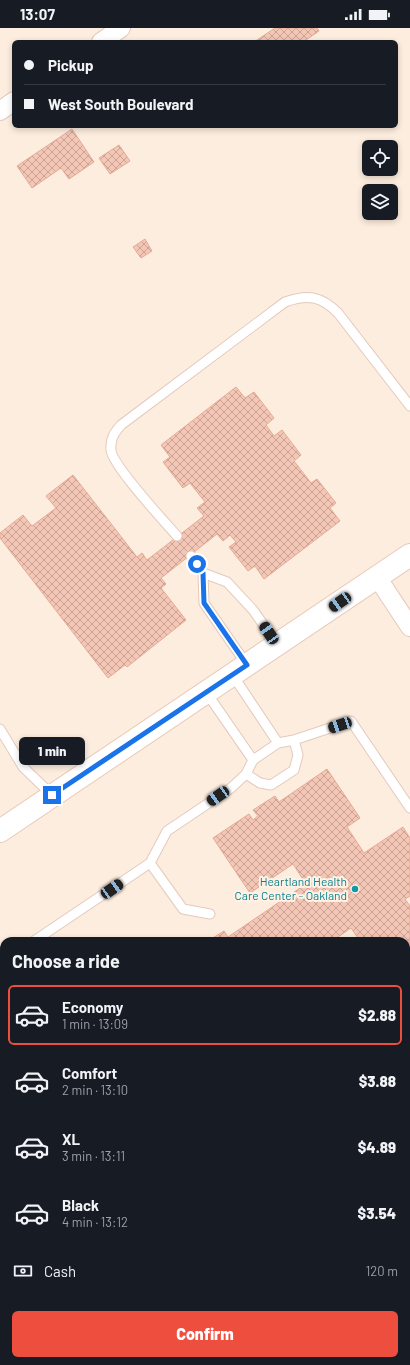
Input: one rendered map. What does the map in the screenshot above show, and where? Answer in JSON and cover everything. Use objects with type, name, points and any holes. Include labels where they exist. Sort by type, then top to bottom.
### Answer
[{"type":"street","points":[[104,40],[121,28]]},
{"type":"street","points":[[0,111],[12,102]]},
{"type":"street","points":[[0,831],[410,555]]},
{"type":"street","points":[[377,577],[410,627]]},
{"type":"lane","points":[[177,536],[119,466],[111,452],[112,437],[121,425],[285,302],[301,296],[316,298],[329,304],[338,313],[410,406]]},
{"type":"lane","points":[[191,556],[203,573],[204,603],[278,743]]},
{"type":"lane","points":[[203,573],[226,582],[253,610],[277,644]]},
{"type":"lane","points":[[206,692],[253,760]]},
{"type":"lane","points":[[40,937],[150,862],[167,831],[231,788],[246,774],[253,760],[278,743],[294,740],[351,721],[410,808]]},
{"type":"lane","points":[[0,729],[24,767],[52,795]]},
{"type":"lane","points":[[246,774],[260,783],[271,785],[294,770],[298,755],[294,740]]},
{"type":"lane","points":[[150,862],[183,909],[210,914]]},
{"type":"building","points":[[275,28],[317,28],[319,31],[306,40],[257,40]]},
{"type":"building","points":[[72,129],[94,162],[69,179],[61,168],[32,188],[17,166]]},
{"type":"building","points":[[119,145],[130,161],[110,174],[99,158]]},
{"type":"building","points":[[145,239],[152,251],[141,258],[133,247]]},
{"type":"building","points":[[236,387],[245,398],[254,392],[274,418],[266,425],[274,436],[282,430],[301,455],[294,461],[311,483],[317,479],[336,503],[330,508],[340,521],[264,579],[255,566],[248,571],[229,547],[236,542],[230,535],[223,541],[217,534],[161,578],[166,584],[161,588],[186,620],[127,667],[125,665],[108,678],[0,538],[0,533],[23,515],[32,526],[56,508],[46,496],[73,475],[137,557],[142,553],[147,560],[204,516],[197,508],[205,502],[190,483],[183,488],[163,462],[170,457],[161,445]]},
{"type":"building","name":"Heartland Health Care Center - Oakland","points":[[327,769],[360,818],[347,827],[364,853],[403,827],[410,838],[410,896],[405,899],[410,906],[410,937],[357,937],[351,928],[338,937],[228,937],[306,884],[293,864],[250,893],[213,838],[249,814],[253,820],[258,816],[253,810],[275,796],[279,802]]},
{"type":"building","name":"Heartland Health Care Center - Oakland","points":[[224,931],[228,937],[214,937]]},
{"type":"place","name":"Heartland Health Care Center - Oakland","points":[[355,889]]},
{"type":"route","points":[[52,795],[247,665],[204,603],[203,573],[197,564]]}]
